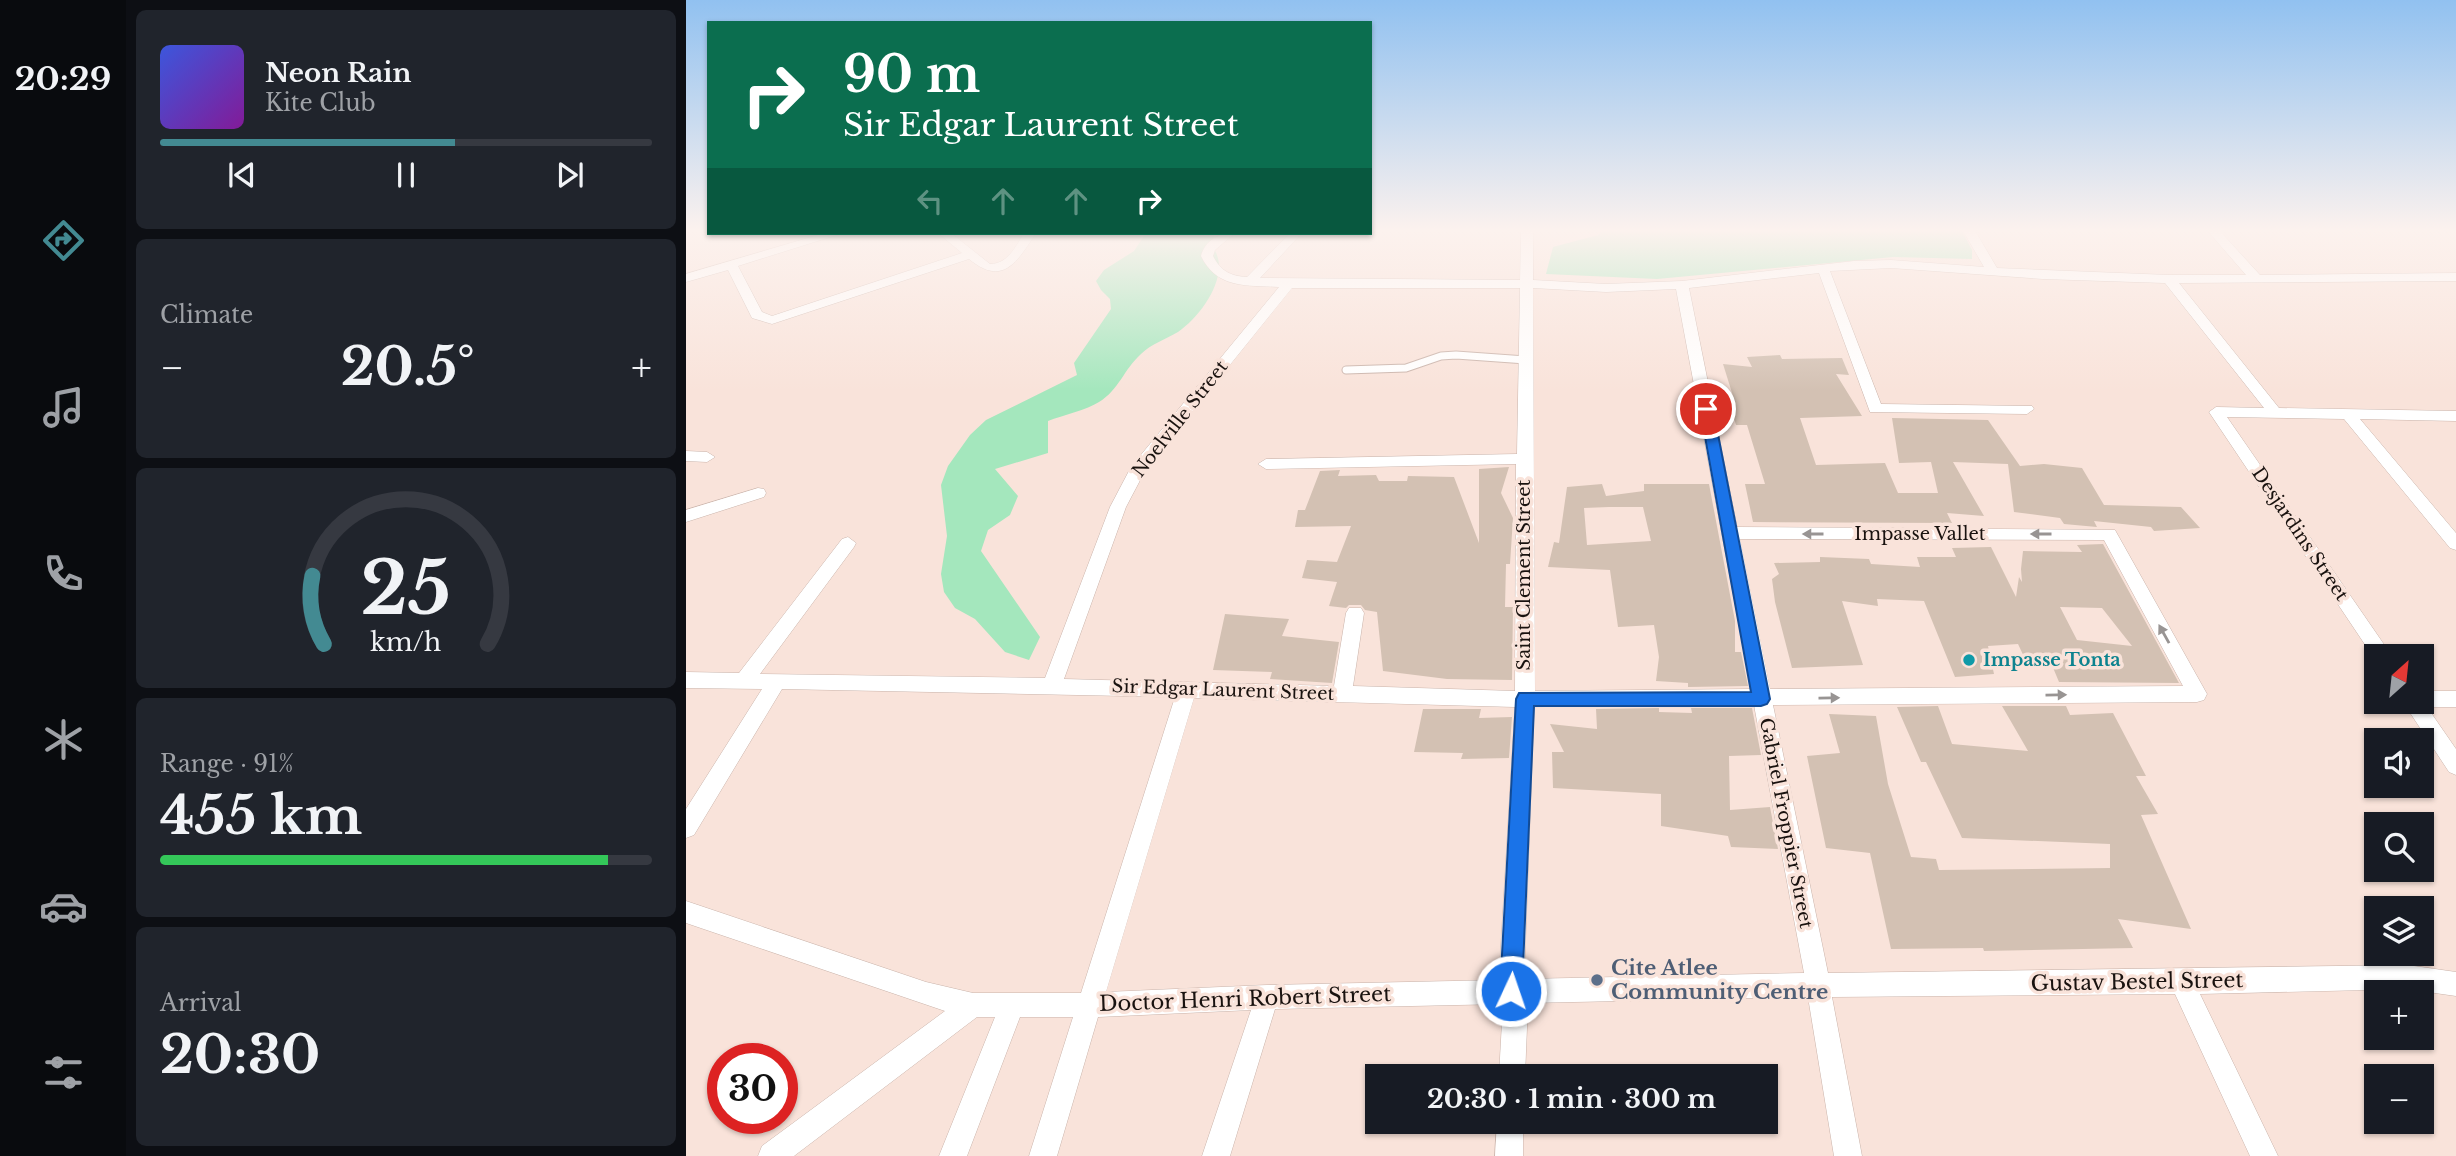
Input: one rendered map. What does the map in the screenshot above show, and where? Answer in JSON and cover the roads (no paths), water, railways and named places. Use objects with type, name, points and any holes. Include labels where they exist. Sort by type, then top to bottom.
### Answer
[{"type":"street","points":[[741,283],[757,315],[772,320],[884,283]]},
{"type":"street","points":[[1275,283],[1527,284],[1568,288],[1699,283]]},
{"type":"street","points":[[1829,283],[1875,409],[2027,410]]},
{"type":"street","points":[[2172,283],[2275,412],[2456,416]]},
{"type":"street","name":"Noelville Street","points":[[1052,686],[1118,507],[1139,467],[1289,284]]},
{"type":"street","name":"Saint Clement Street","points":[[1512,1064],[1525,699],[1524,459],[1527,284]]},
{"type":"street","name":"Gabriel Froppier Street","points":[[1682,285],[1818,985],[1848,1156]]},
{"type":"street","name":"Desjardins Street","points":[[2275,412],[2216,412],[2375,644]]},
{"type":"street","points":[[2347,413],[2456,544]]},
{"type":"street","points":[[686,456],[707,457]]},
{"type":"street","points":[[1266,464],[1524,459]]},
{"type":"street","points":[[686,516],[758,493]]},
{"type":"street","name":"Impasse Vallet","points":[[1731,533],[2109,534],[2197,694],[1761,699]]},
{"type":"street","points":[[744,681],[848,543]]},
{"type":"street","points":[[1342,694],[1355,613]]},
{"type":"street","name":"Sir Edgar Laurent Street","points":[[686,680],[1052,686],[1525,699],[1761,699]]},
{"type":"street","points":[[686,828],[777,681]]},
{"type":"street","points":[[1043,1156],[1187,690]]},
{"type":"street","points":[[2434,699],[2456,699]]},
{"type":"street","points":[[2421,714],[2456,766]]},
{"type":"street","name":"Doctor Henri Robert Street","points":[[689,917],[926,994],[974,1005],[1090,1005],[1268,997],[1818,985]]},
{"type":"street","name":"Gustav Bestel Street","points":[[1818,985],[2407,977],[2456,984]]},
{"type":"street","points":[[2182,982],[2264,1156]]},
{"type":"street","points":[[1216,1156],[1268,997]]},
{"type":"street","points":[[954,1156],[1013,1003]]},
{"type":"street","points":[[772,1156],[974,1005]]},
{"type":"street","points":[[1509,1156],[1510,1134]]},
{"type":"lane","points":[[1346,370],[1406,368],[1441,356],[1456,355],[1526,360]]},
{"type":"place","name":"Impasse Tonta","points":[[1969,660]]},
{"type":"place","name":"Cite Atlee Community Centre","points":[[1597,980]]}]
